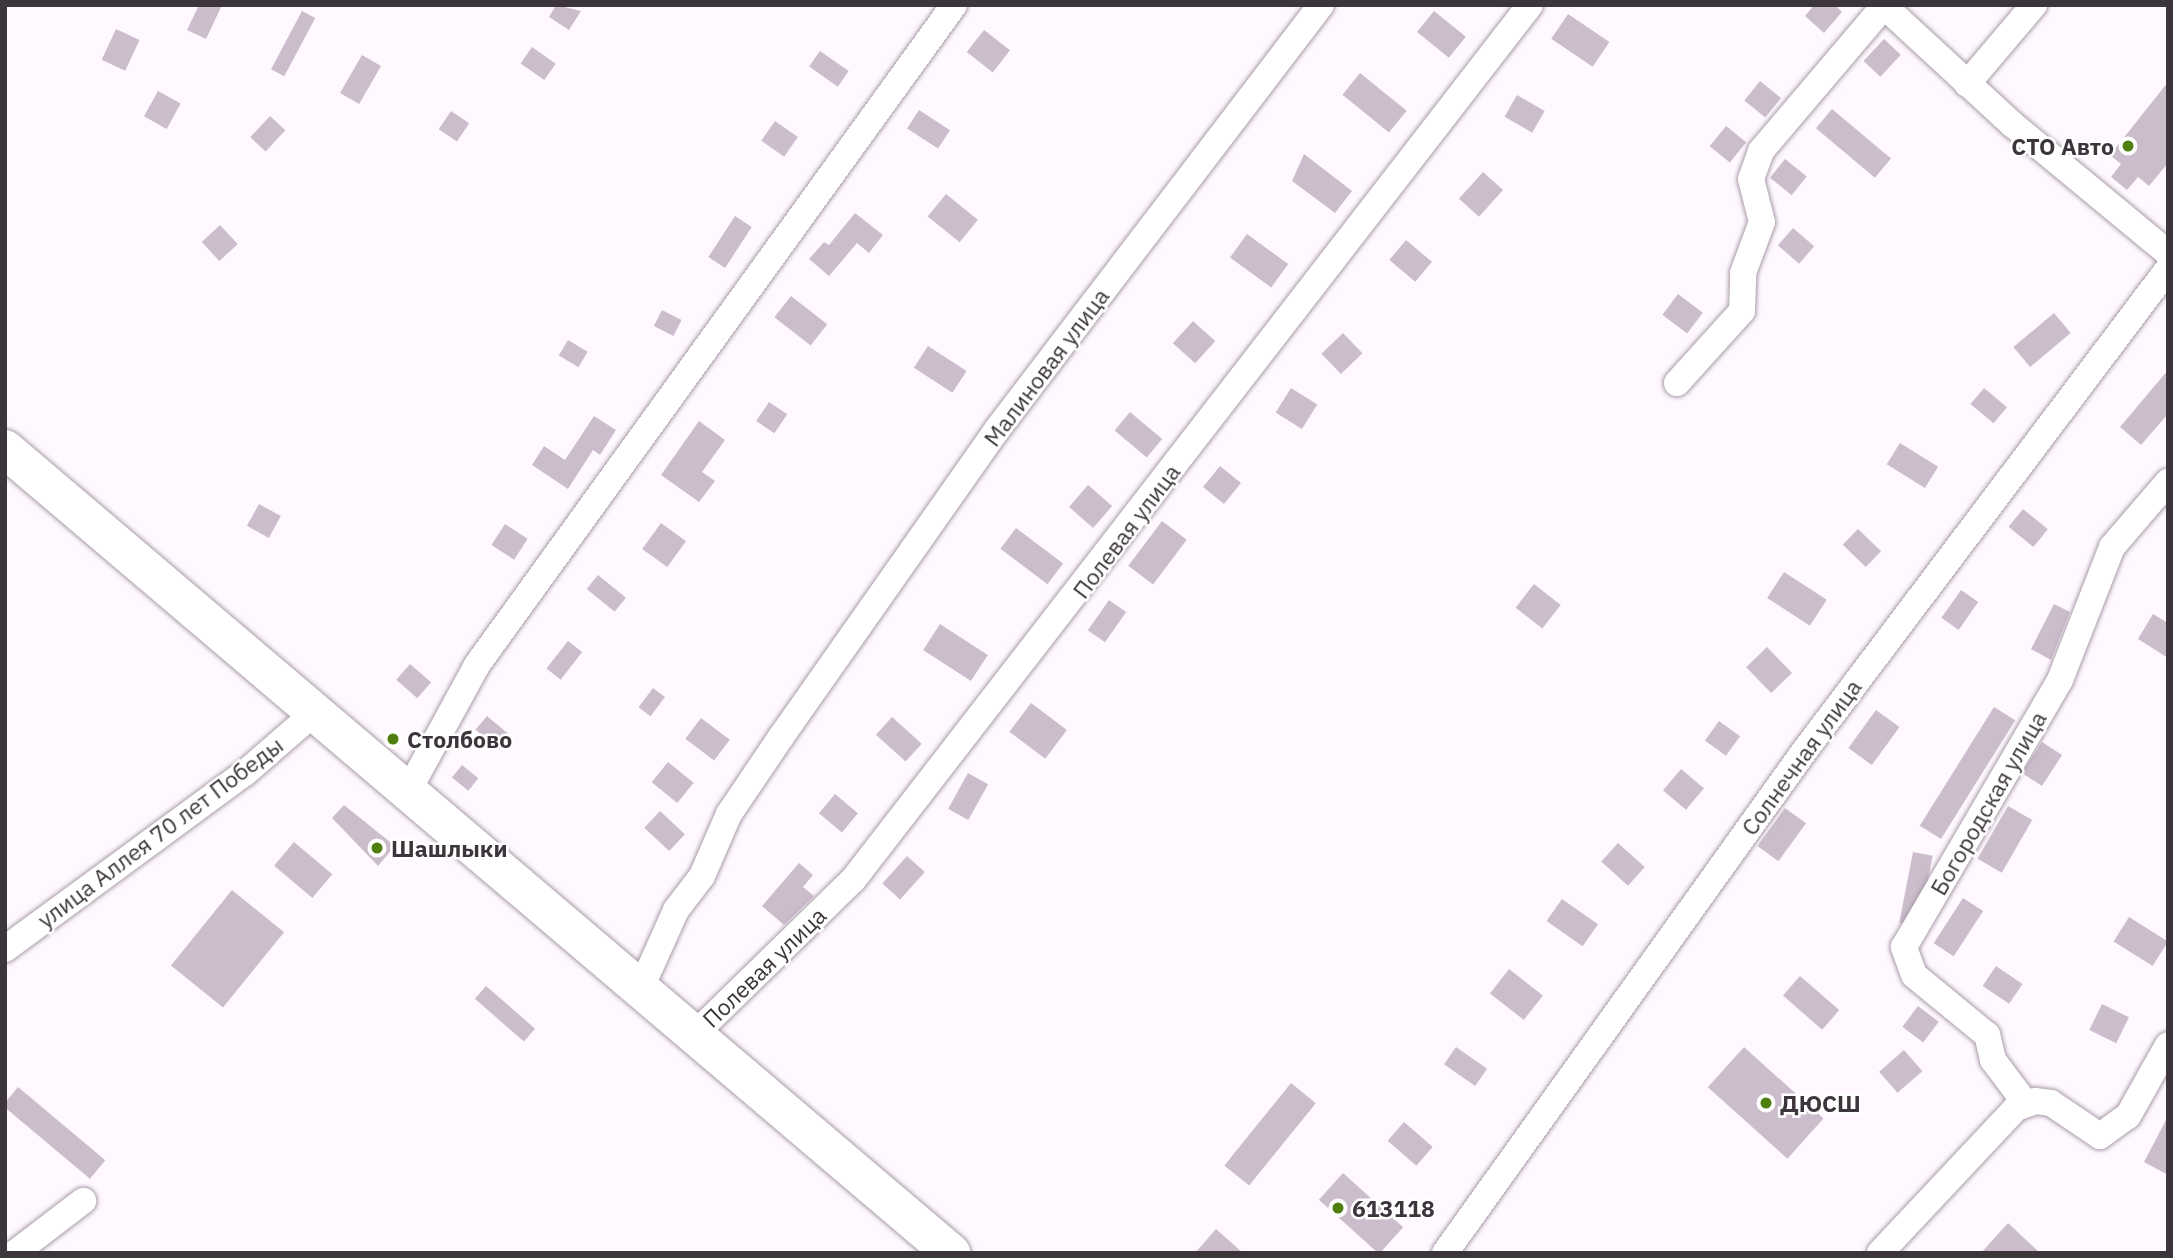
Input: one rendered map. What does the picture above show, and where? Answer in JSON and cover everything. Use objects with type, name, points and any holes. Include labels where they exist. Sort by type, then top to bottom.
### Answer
[{"type":"highway","points":[[5,449],[407,793],[695,1034],[944,1251]]},
{"type":"street","points":[[407,793],[477,665],[954,5]]},
{"type":"street","name":"Малиновая улица","points":[[641,988],[676,910],[702,876],[729,814],[780,737],[996,431],[1321,5]]},
{"type":"street","name":"Полевая улица","points":[[695,1034],[853,880],[1530,5]]},
{"type":"street","points":[[1967,84],[2034,5]]},
{"type":"street","points":[[1677,383],[1742,311],[1743,273],[1762,222],[1751,179],[1761,151],[1884,6],[1967,84],[2168,253]]},
{"type":"street","name":"Солнечная улица","points":[[1445,1253],[1803,753],[2168,269]]},
{"type":"street","name":"Богородская улица","points":[[2026,1104],[1993,1060],[1987,1035],[1914,975],[1904,947],[2060,680],[2112,547],[2168,482]]},
{"type":"street","name":"улица Аллея 70 лет Победы","points":[[5,949],[245,773],[314,713]]},
{"type":"street","points":[[1880,1253],[1997,1124],[2026,1104],[2052,1103],[2100,1136],[2128,1116],[2168,1045]]},
{"type":"street","points":[[15,1253],[83,1201]]},
{"type":"building","points":[[199,5],[222,5],[206,39],[187,30]]},
{"type":"building","points":[[556,5],[581,11],[569,30],[549,17]]},
{"type":"building","points":[[1814,5],[1835,5],[1842,12],[1824,33],[1805,16]]},
{"type":"building","points":[[302,11],[315,18],[284,76],[271,69]]},
{"type":"building","points":[[1434,11],[1466,37],[1449,58],[1417,32]]},
{"type":"building","points":[[1568,14],[1609,42],[1593,67],[1551,39]]},
{"type":"building","points":[[116,29],[140,40],[125,71],[102,60]]},
{"type":"building","points":[[984,30],[1010,50],[993,72],[967,52]]},
{"type":"building","points":[[1884,39],[1901,55],[1880,77],[1864,61]]},
{"type":"building","points":[[532,47],[556,64],[544,80],[521,63]]},
{"type":"building","points":[[820,51],[849,71],[838,87],[809,67]]},
{"type":"building","points":[[362,55],[381,66],[359,104],[340,93]]},
{"type":"building","points":[[1360,73],[1407,111],[1389,133],[1342,95]]},
{"type":"building","points":[[1760,81],[1781,98],[1765,117],[1744,100]]},
{"type":"building","points":[[2168,82],[2168,163],[2149,186],[2138,177],[2127,190],[2111,177],[2121,164],[2110,155]]},
{"type":"building","points":[[158,91],[181,104],[167,129],[144,116]]},
{"type":"building","points":[[1517,95],[1545,111],[1532,133],[1504,117]]},
{"type":"building","points":[[1832,109],[1891,158],[1875,178],[1816,128]]},
{"type":"building","points":[[919,110],[950,130],[938,149],[907,128]]},
{"type":"building","points":[[451,111],[469,123],[457,142],[439,129]]},
{"type":"building","points":[[270,116],[285,130],[266,152],[250,137]]},
{"type":"building","points":[[775,121],[798,137],[784,157],[761,141]]},
{"type":"building","points":[[1726,126],[1746,142],[1730,163],[1710,146]]},
{"type":"building","points":[[1304,154],[1352,191],[1335,213],[1292,181]]},
{"type":"building","points":[[1785,159],[1807,177],[1792,195],[1770,178]]},
{"type":"building","points":[[1483,172],[1503,190],[1479,217],[1459,199]]},
{"type":"building","points":[[946,194],[978,220],[960,242],[928,217]]},
{"type":"building","points":[[855,213],[883,235],[869,253],[857,243],[829,276],[809,259],[824,242],[829,245]]},
{"type":"building","points":[[735,216],[752,227],[725,268],[708,257]]},
{"type":"building","points":[[220,225],[238,244],[219,261],[202,242]]},
{"type":"building","points":[[1793,228],[1814,246],[1799,264],[1778,245]]},
{"type":"building","points":[[1247,234],[1288,264],[1271,287],[1230,257]]},
{"type":"building","points":[[1406,240],[1432,262],[1415,282],[1389,260]]},
{"type":"building","points":[[1678,294],[1703,313],[1687,333],[1662,315]]},
{"type":"building","points":[[791,296],[827,324],[811,346],[774,317]]},
{"type":"building","points":[[662,310],[682,320],[673,336],[654,326]]},
{"type":"building","points":[[2054,313],[2071,333],[2030,367],[2013,347]]},
{"type":"building","points":[[1193,321],[1215,341],[1195,363],[1173,343]]},
{"type":"building","points":[[1343,333],[1362,353],[1341,374],[1321,354]]},
{"type":"building","points":[[568,340],[588,352],[578,367],[559,355]]},
{"type":"building","points":[[928,346],[967,371],[952,393],[914,368]]},
{"type":"building","points":[[2168,370],[2168,414],[2141,445],[2120,427]]},
{"type":"building","points":[[1291,388],[1317,404],[1302,429],[1276,413]]},
{"type":"building","points":[[1984,388],[2007,407],[1993,423],[1971,404]]},
{"type":"building","points":[[769,402],[787,414],[774,433],[756,421]]},
{"type":"building","points":[[1130,412],[1162,439],[1147,457],[1115,430]]},
{"type":"building","points":[[594,416],[616,430],[600,455],[593,450],[568,489],[532,465],[544,446],[565,460]]},
{"type":"building","points":[[699,421],[725,440],[702,472],[715,481],[699,502],[661,475]]},
{"type":"building","points":[[1900,443],[1938,467],[1925,488],[1887,464]]},
{"type":"building","points":[[1220,466],[1241,483],[1224,504],[1203,487]]},
{"type":"building","points":[[1088,485],[1112,506],[1093,528],[1069,507]]},
{"type":"building","points":[[259,504],[281,516],[269,538],[247,526]]},
{"type":"building","points":[[2023,509],[2048,529],[2033,547],[2009,527]]},
{"type":"building","points":[[1162,521],[1187,540],[1153,584],[1128,566]]},
{"type":"building","points":[[661,523],[686,541],[667,567],[642,549]]},
{"type":"building","points":[[505,524],[528,539],[514,560],[491,545]]},
{"type":"building","points":[[1016,528],[1063,564],[1047,584],[1000,549]]},
{"type":"building","points":[[1858,529],[1881,551],[1866,567],[1843,545]]},
{"type":"building","points":[[1784,572],[1827,600],[1810,626],[1767,598]]},
{"type":"building","points":[[598,575],[626,598],[615,612],[587,589]]},
{"type":"building","points":[[1534,584],[1561,605],[1542,629],[1516,608]]},
{"type":"building","points":[[1961,590],[1978,602],[1959,630],[1941,618]]},
{"type":"building","points":[[1109,600],[1126,612],[1105,642],[1088,630]]},
{"type":"building","points":[[2054,604],[2070,612],[2051,660],[2031,649]]},
{"type":"building","points":[[2153,614],[2168,623],[2168,658],[2138,639]]},
{"type":"building","points":[[940,624],[988,655],[971,681],[923,650]]},
{"type":"building","points":[[568,641],[582,652],[561,680],[546,669]]},
{"type":"building","points":[[1767,647],[1792,673],[1771,693],[1746,667]]},
{"type":"building","points":[[410,664],[431,682],[417,698],[396,680]]},
{"type":"building","points":[[653,688],[665,697],[651,716],[639,707]]},
{"type":"building","points":[[1031,703],[1067,730],[1045,759],[1009,732]]},
{"type":"building","points":[[1994,707],[2015,720],[1941,839],[1920,826]]},
{"type":"building","points":[[1876,710],[1899,727],[1872,765],[1848,748]]},
{"type":"building","points":[[487,716],[511,736],[499,750],[475,730]]},
{"type":"building","points":[[892,717],[922,744],[906,762],[876,735]]},
{"type":"building","points":[[701,718],[730,740],[714,760],[685,739]]},
{"type":"building","points":[[1719,721],[1740,736],[1726,756],[1705,740]]},
{"type":"building","points":[[2042,742],[2062,755],[2042,786],[2022,773]]},
{"type":"building","points":[[668,762],[694,783],[677,803],[652,782]]},
{"type":"building","points":[[462,765],[478,778],[468,791],[452,777]]},
{"type":"building","points":[[1681,769],[1704,788],[1686,810],[1663,790]]},
{"type":"building","points":[[968,773],[988,784],[968,820],[948,809]]},
{"type":"building","points":[[835,794],[858,813],[842,832],[819,813]]},
{"type":"building","points":[[344,805],[395,846],[378,866],[332,818]]},
{"type":"building","points":[[2008,806],[2032,820],[2002,873],[1978,859]]},
{"type":"building","points":[[1785,808],[1806,823],[1778,861],[1757,846]]},
{"type":"building","points":[[660,811],[685,834],[669,851],[644,828]]},
{"type":"building","points":[[294,842],[332,874],[312,898],[274,866]]},
{"type":"building","points":[[1618,843],[1645,867],[1628,886],[1601,862]]},
{"type":"building","points":[[1913,852],[1933,856],[1919,926],[1899,923]]},
{"type":"building","points":[[907,856],[925,872],[900,900],[882,883]]},
{"type":"building","points":[[799,863],[813,875],[803,887],[814,896],[784,925],[762,906]]},
{"type":"building","points":[[232,890],[284,932],[223,1008],[171,965]]},
{"type":"building","points":[[1963,898],[1983,911],[1954,956],[1934,943]]},
{"type":"building","points":[[1562,899],[1598,924],[1583,946],[1547,921]]},
{"type":"building","points":[[2129,917],[2168,941],[2153,966],[2114,942]]},
{"type":"building","points":[[1996,966],[2023,984],[2009,1004],[1983,986]]},
{"type":"building","points":[[1509,969],[1543,995],[1524,1020],[1490,993]]},
{"type":"building","points":[[1800,976],[1839,1010],[1822,1030],[1783,996]]},
{"type":"building","points":[[486,986],[535,1029],[524,1041],[475,999]]},
{"type":"building","points":[[2102,1004],[2129,1017],[2116,1043],[2089,1030]]},
{"type":"building","points":[[1918,1006],[1939,1022],[1923,1042],[1902,1027]]},
{"type":"building","points":[[1456,1047],[1487,1069],[1475,1086],[1444,1064]]},
{"type":"building","name":"ДЮСШ","points":[[1744,1047],[1824,1119],[1787,1159],[1708,1087]]},
{"type":"building","points":[[1904,1050],[1922,1071],[1897,1093],[1879,1072]]},
{"type":"building","points":[[1291,1083],[1316,1103],[1249,1186],[1224,1165]]},
{"type":"building","points":[[18,1087],[105,1160],[90,1179],[5,1107],[5,1102]]},
{"type":"building","points":[[2168,1116],[2168,1175],[2144,1162]]},
{"type":"building","points":[[1404,1122],[1433,1147],[1416,1166],[1388,1141]]},
{"type":"building","points":[[1343,1173],[1403,1227],[1378,1253],[1319,1200]]},
{"type":"building","points":[[2008,1223],[2040,1253],[1981,1253]]},
{"type":"building","points":[[1216,1229],[1243,1253],[1195,1253]]},
{"type":"place","name":"СТО Авто","points":[[2128,146]]},
{"type":"place","name":"Столбово","points":[[393,739]]},
{"type":"place","name":"Шашлыки","points":[[377,848]]},
{"type":"place","name":"ДЮСШ","points":[[1766,1103]]},
{"type":"place","name":"613118","points":[[1338,1208]]}]
